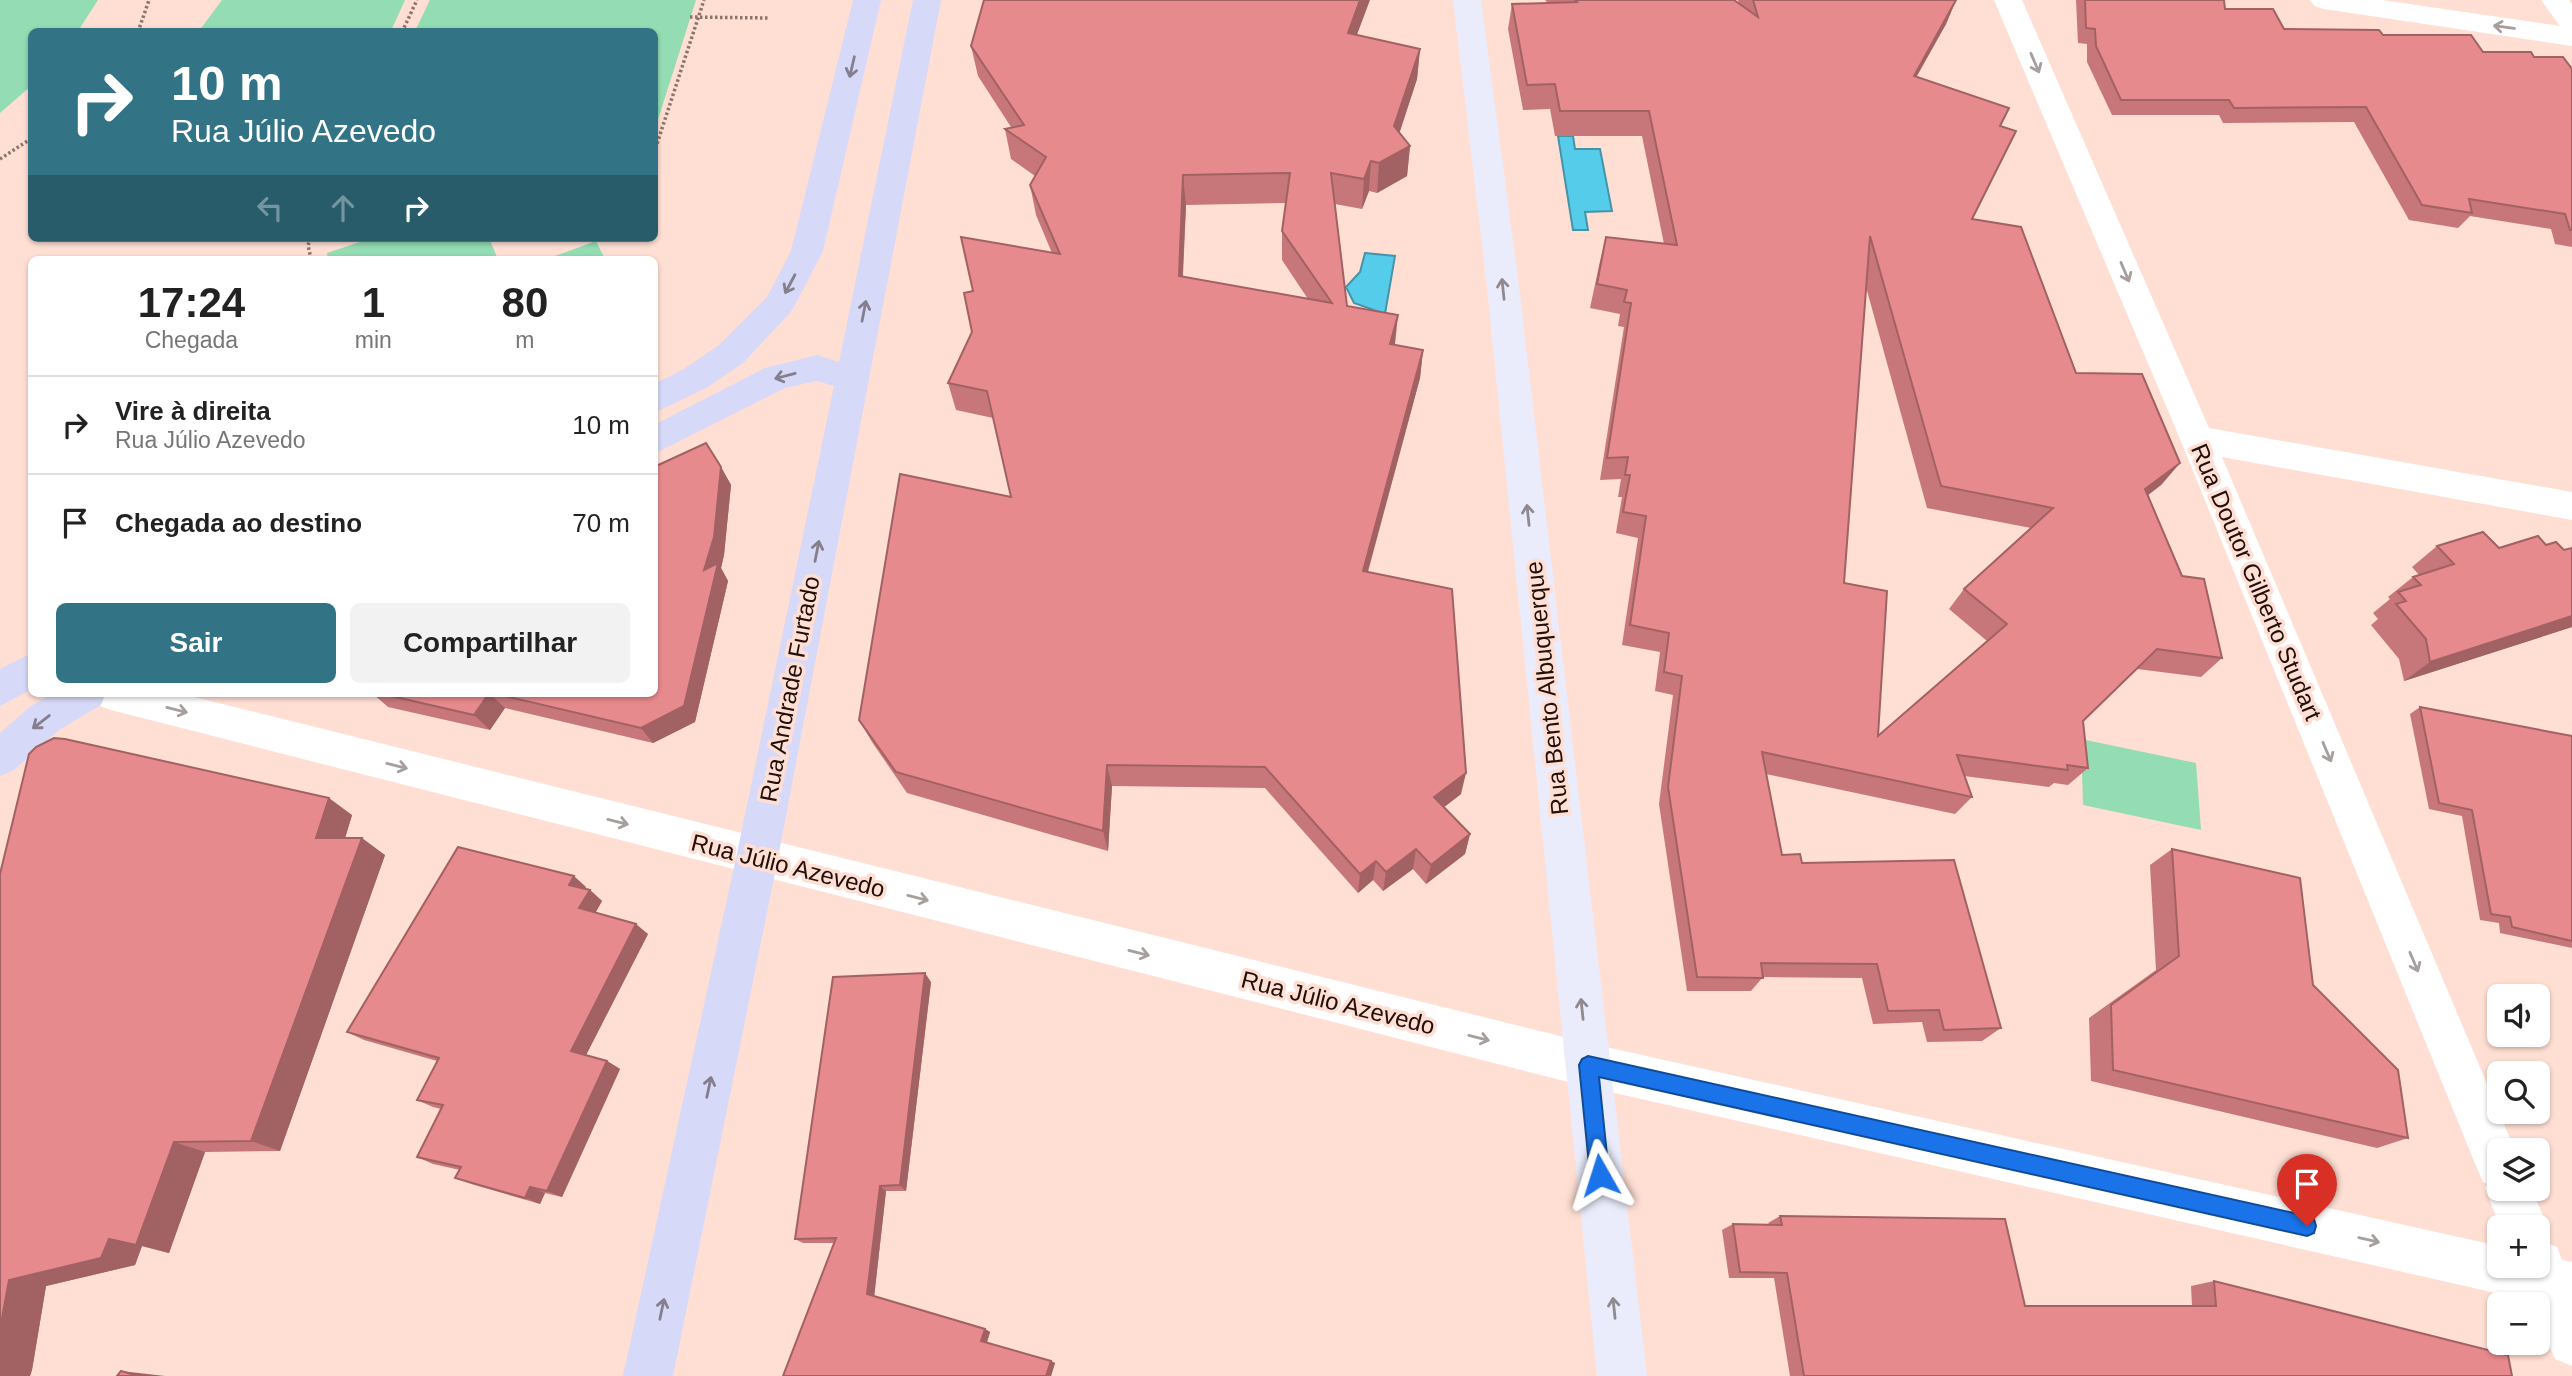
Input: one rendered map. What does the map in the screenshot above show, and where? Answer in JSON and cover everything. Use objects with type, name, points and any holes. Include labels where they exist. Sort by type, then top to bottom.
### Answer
[{"type":"main road","points":[[658,398],[731,354],[779,305],[807,251],[867,0]]},
{"type":"main road","name":"Rua Andrade Furtado","points":[[648,1376],[757,858],[927,0]]},
{"type":"main road","points":[[658,440],[777,377],[817,369],[850,378]]},
{"type":"main road","points":[[0,688],[28,671]]},
{"type":"main road","points":[[0,758],[45,718],[80,697]]},
{"type":"street","name":"Rua Bento Albuquerque","points":[[1467,0],[1502,278],[1622,1376]]},
{"type":"street","name":"Rua Doutor Gilberto Studart","points":[[2008,0],[2197,439],[2487,1138]]},
{"type":"street","points":[[2324,0],[2572,37]]},
{"type":"street","points":[[2555,0],[2572,23]]},
{"type":"street","points":[[2197,439],[2572,506]]},
{"type":"street","name":"Rua Júlio Azevedo","points":[[127,697],[757,858],[1588,1065],[2552,1275]]},
{"type":"street","points":[[2552,1275],[2572,1342]]},
{"type":"path","points":[[139,28],[149,0]]},
{"type":"path","points":[[404,28],[417,0]]},
{"type":"path","points":[[658,141],[704,0]]},
{"type":"path","points":[[690,17],[769,18]]},
{"type":"path","points":[[0,159],[28,141]]},
{"type":"green space","points":[[0,0],[98,0],[80,28],[28,28],[28,89],[0,113]]},
{"type":"green space","points":[[222,0],[405,0],[392,28],[201,28]]},
{"type":"green space","points":[[430,0],[696,0],[658,120],[658,28],[416,28]]},
{"type":"green space","points":[[360,242],[491,242],[497,256],[328,256],[327,253]]},
{"type":"green space","points":[[596,242],[604,256],[555,256]]},
{"type":"green space","points":[[2081,739],[2196,763],[2201,830],[2083,805]]},
{"type":"water","points":[[1558,136],[1573,136],[1575,149],[1600,149],[1612,211],[1585,212],[1588,230],[1573,230]]},
{"type":"water","points":[[1365,253],[1395,256],[1385,314],[1354,303],[1346,287],[1360,272]]},
{"type":"building","points":[[984,0],[1360,0],[1348,33],[1420,49],[1394,126],[1410,146],[1379,163],[1371,161],[1364,179],[1331,173],[1347,306],[1398,315],[1390,344],[1423,350],[1363,571],[1452,589],[1466,773],[1434,797],[1470,834],[1431,865],[1416,849],[1386,872],[1376,861],[1360,874],[1265,767],[1107,765],[1103,831],[896,772],[859,720],[900,474],[1011,497],[987,391],[948,383],[972,332],[964,293],[973,291],[961,237],[1060,254],[1030,185],[1046,157],[1005,129],[1024,125],[971,46]],"holes":[[[1290,173],[1282,231],[1332,303],[1179,276],[1183,175]]]},
{"type":"building","points":[[1575,0],[1734,0],[1758,17],[1753,0],[1956,0],[1914,76],[2009,108],[2000,126],[2016,131],[1972,219],[2021,227],[2076,373],[2142,374],[2180,463],[2145,489],[2182,576],[2204,579],[2222,658],[2157,649],[2083,721],[2088,768],[2067,765],[2068,770],[1957,755],[1972,797],[1762,752],[1782,855],[1800,854],[1802,863],[1954,860],[2001,1028],[1944,1030],[1939,1010],[1888,1011],[1877,964],[1761,963],[1763,978],[1697,977],[1668,787],[1682,676],[1664,672],[1669,633],[1630,625],[1646,516],[1623,512],[1630,475],[1625,475],[1628,457],[1607,458],[1631,303],[1624,302],[1627,290],[1597,284],[1606,237],[1677,245],[1649,111],[1560,111],[1555,84],[1527,85],[1512,4],[1577,2]],"holes":[[[1870,236],[1941,486],[2053,508],[1964,589],[2007,624],[1878,736],[1887,591],[1844,583]]]},
{"type":"building","points":[[2085,0],[2224,0],[2225,9],[2273,9],[2284,29],[2379,30],[2383,35],[2471,35],[2483,52],[2531,52],[2534,57],[2563,57],[2572,69],[2572,230],[2565,214],[2469,199],[2472,213],[2422,205],[2366,107],[2234,108],[2229,100],[2121,100],[2096,46],[2095,29],[2086,28]]},
{"type":"building","points":[[706,443],[721,467],[714,537],[704,570],[718,563],[684,706],[641,728],[509,697],[658,697],[658,465]]},
{"type":"building","points":[[2483,532],[2499,548],[2538,536],[2546,545],[2556,542],[2564,550],[2572,548],[2572,616],[2430,662],[2426,639],[2396,604],[2406,601],[2398,592],[2421,585],[2413,577],[2454,564],[2437,546]]},
{"type":"building","points":[[395,697],[486,697],[474,715]]},
{"type":"building","points":[[2420,707],[2572,736],[2572,941],[2512,927],[2510,917],[2491,914],[2472,810],[2439,803]]},
{"type":"building","points":[[54,738],[329,798],[316,838],[362,838],[251,1141],[174,1142],[136,1245],[109,1239],[101,1258],[9,1280],[0,1329],[0,874],[29,754],[36,747]]},
{"type":"building","points":[[458,847],[574,876],[569,885],[590,890],[579,908],[636,924],[571,1051],[607,1061],[547,1191],[530,1187],[525,1198],[455,1178],[461,1167],[417,1157],[443,1105],[417,1100],[439,1058],[347,1032]]},
{"type":"building","points":[[2172,849],[2300,878],[2313,985],[2398,1070],[2408,1138],[2113,1070],[2111,1005],[2179,956]]},
{"type":"building","points":[[925,973],[900,1185],[880,1186],[867,1294],[985,1329],[981,1341],[1051,1361],[1046,1376],[783,1376],[836,1238],[795,1239],[833,977]]},
{"type":"building","points":[[1780,1216],[2005,1219],[2025,1306],[2216,1306],[2214,1281],[2487,1350],[2487,1355],[2508,1355],[2512,1376],[1804,1376],[1787,1273],[1740,1272],[1733,1224],[1782,1225]]},
{"type":"building","points":[[121,1371],[138,1376],[117,1376]]},
{"type":"route","points":[[1600,1175],[1588,1065],[2307,1226]]}]
